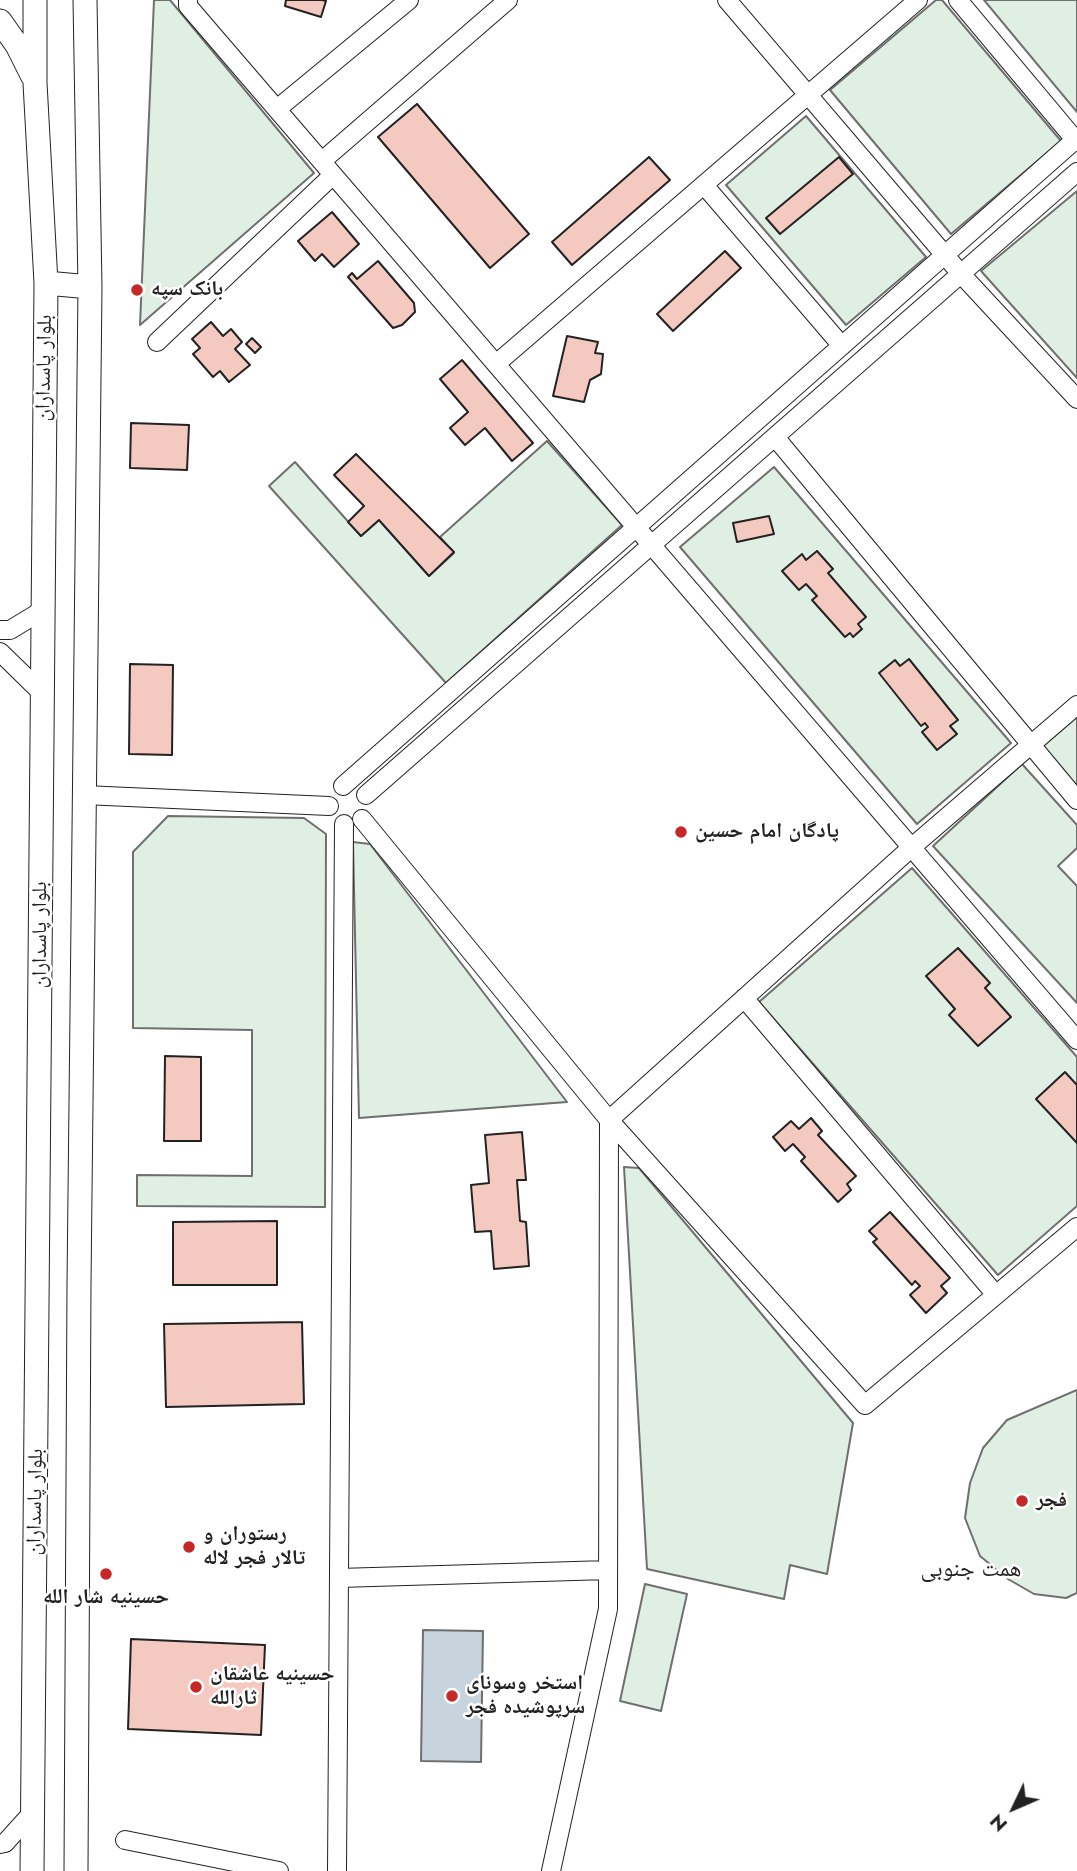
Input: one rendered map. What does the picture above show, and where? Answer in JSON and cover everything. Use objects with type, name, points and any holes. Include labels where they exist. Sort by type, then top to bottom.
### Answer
[{"type":"main road","name":"بلوار پاسداران","points":[[32,1871],[40,1274],[46,283],[35,83],[35,0]]},
{"type":"main road","name":"بلوار پاسداران","points":[[76,1871],[79,1273],[90,286],[85,0]]},
{"type":"main road","points":[[0,21],[18,45],[35,83]]},
{"type":"main road","points":[[46,283],[90,286]]},
{"type":"main road","points":[[40,1274],[79,1273]]},
{"type":"street","points":[[188,0],[188,6],[1077,1040]]},
{"type":"street","points":[[277,110],[409,0]]},
{"type":"street","points":[[157,342],[327,168],[508,0]]},
{"type":"street","points":[[726,0],[944,255],[1077,399]]},
{"type":"street","points":[[496,364],[918,0]]},
{"type":"street","points":[[343,786],[356,787],[366,795],[368,808],[362,819],[344,824],[333,818],[329,806],[332,793],[1076,141],[958,0]]},
{"type":"street","points":[[366,795],[1077,172]]},
{"type":"street","points":[[705,185],[842,346]]},
{"type":"street","points":[[775,437],[1077,800]]},
{"type":"street","points":[[0,630],[10,630],[43,610]]},
{"type":"street","points":[[0,652],[42,693]]},
{"type":"street","points":[[551,1871],[608,1609],[609,1120],[912,847],[1077,705]]},
{"type":"street","points":[[84,795],[329,806]]},
{"type":"street","points":[[362,819],[609,1120],[865,1405],[1077,1227]]},
{"type":"street","points":[[337,1871],[344,824]]},
{"type":"street","points":[[744,998],[996,1295]]},
{"type":"street","points":[[339,1578],[608,1570]]},
{"type":"street","points":[[0,1844],[5,1843],[32,1812]]},
{"type":"street","points":[[125,1840],[279,1871]]},
{"type":"green space","points":[[154,0],[170,0],[314,173],[140,325]]},
{"type":"green space","points":[[936,0],[942,0],[1061,141],[951,234],[830,90]]},
{"type":"green space","points":[[984,0],[1077,0],[1077,112]]},
{"type":"green space","points":[[806,116],[926,257],[846,325],[726,185]]},
{"type":"green space","points":[[1077,191],[1077,378],[981,271]]},
{"type":"green space","points":[[547,441],[622,525],[446,683],[269,486],[295,462],[361,536],[379,520],[429,576],[454,553],[440,537]]},
{"type":"green space","points":[[774,467],[1011,743],[917,824],[680,547]]},
{"type":"green space","points":[[1077,715],[1077,789],[1040,746]]},
{"type":"green space","points":[[1022,764],[1077,825],[1077,848],[1058,866],[1077,886],[1077,1003],[933,846]]},
{"type":"green space","points":[[168,816],[304,818],[326,834],[325,1207],[137,1206],[137,1175],[252,1176],[252,1030],[133,1028],[133,852]]},
{"type":"green space","points":[[353,842],[370,844],[567,1102],[359,1118]]},
{"type":"green space","points":[[912,868],[1077,1057],[1077,1206],[998,1275],[759,1002]]},
{"type":"green space","points":[[624,1167],[639,1168],[853,1423],[827,1574],[790,1565],[784,1599],[647,1569]]},
{"type":"green space","name":"فجر","points":[[1077,1390],[1077,1593],[1066,1598],[1034,1594],[1008,1579],[980,1556],[965,1518],[970,1483],[983,1448],[1007,1420]]},
{"type":"green space","points":[[645,1584],[687,1594],[661,1711],[620,1701]]},
{"type":"shaded area","name":"استخر وسونای سرپوشیده فجر","points":[[423,1630],[483,1631],[481,1762],[421,1761]]},
{"type":"building","points":[[286,0],[326,1],[321,17],[285,6]]},
{"type":"building","points":[[417,104],[529,234],[490,268],[378,137]]},
{"type":"building","points":[[649,157],[670,180],[572,265],[552,242]]},
{"type":"building","points":[[839,157],[853,174],[780,234],[766,218]]},
{"type":"building","points":[[332,212],[359,244],[334,267],[322,254],[315,261],[298,241]]},
{"type":"building","points":[[725,251],[741,268],[673,331],[657,314]]},
{"type":"building","points":[[378,261],[414,303],[415,312],[402,325],[393,328],[348,277],[352,273],[357,279]]},
{"type":"building","points":[[211,322],[223,336],[231,329],[242,342],[235,349],[250,365],[229,382],[220,371],[213,377],[193,354],[200,348],[192,339]]},
{"type":"building","points":[[567,336],[598,342],[595,353],[603,354],[601,374],[590,380],[584,402],[553,396]]},
{"type":"building","points":[[252,338],[261,347],[255,353],[246,344]]},
{"type":"building","points":[[462,360],[533,443],[512,461],[485,428],[465,445],[450,428],[468,412],[440,379]]},
{"type":"building","points":[[131,423],[189,425],[187,470],[130,468]]},
{"type":"building","points":[[356,454],[454,552],[429,576],[379,520],[361,536],[348,522],[364,506],[334,475]]},
{"type":"building","points":[[769,516],[774,534],[737,542],[733,523]]},
{"type":"building","points":[[817,551],[833,569],[828,573],[866,617],[858,624],[862,629],[853,637],[850,633],[845,637],[812,600],[817,596],[806,584],[799,590],[782,571],[802,554],[806,560]]},
{"type":"building","points":[[909,659],[958,720],[950,726],[957,734],[937,750],[922,732],[928,727],[925,723],[921,726],[879,673],[895,660],[900,666]]},
{"type":"building","points":[[130,664],[173,665],[172,755],[129,754]]},
{"type":"building","points":[[958,948],[990,983],[985,988],[1011,1017],[978,1046],[949,1015],[955,1009],[926,976]]},
{"type":"building","points":[[165,1056],[201,1057],[201,1141],[164,1141]]},
{"type":"building","points":[[1065,1072],[1077,1085],[1077,1143],[1036,1099]]},
{"type":"building","points":[[811,1118],[822,1131],[818,1135],[856,1176],[847,1184],[851,1190],[838,1202],[801,1161],[805,1157],[793,1144],[785,1151],[773,1137],[791,1121],[799,1129]]},
{"type":"building","points":[[522,1132],[526,1180],[517,1180],[520,1221],[526,1222],[529,1266],[494,1269],[491,1231],[475,1232],[471,1185],[489,1183],[485,1135]]},
{"type":"building","points":[[890,1212],[950,1278],[941,1286],[947,1293],[926,1313],[910,1295],[920,1286],[915,1281],[912,1285],[873,1242],[877,1239],[869,1231]]},
{"type":"building","points":[[277,1221],[277,1285],[173,1285],[173,1222]]},
{"type":"building","points":[[302,1322],[304,1404],[166,1407],[164,1324]]},
{"type":"building","name":"حسینیه عاشقان ثارالله","points":[[131,1639],[265,1645],[261,1735],[128,1729]]},
{"type":"place","name":"بانک سپه","points":[[137,290]]},
{"type":"place","name":"پادگان امام حسین","points":[[681,832]]},
{"type":"place","name":"فجر","points":[[1022,1501]]},
{"type":"place","name":"رستوران و تالار فجر لاله","points":[[189,1547]]},
{"type":"place","name":"حسینیه شار الله","points":[[106,1574]]},
{"type":"place","name":"حسینیه عاشقان ثارالله","points":[[196,1687]]},
{"type":"place","name":"استخر وسونای سرپوشیده فجر","points":[[452,1696]]},
{"type":"district","name":"همت جنوبی","points":[[971,1570]]}]
